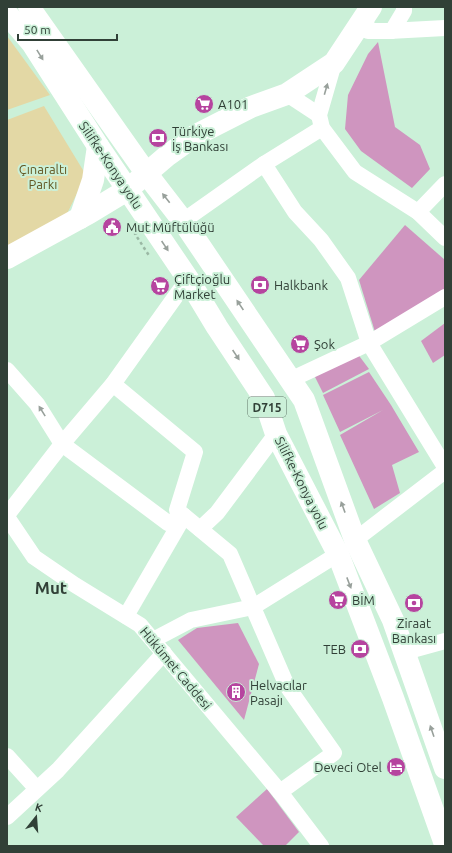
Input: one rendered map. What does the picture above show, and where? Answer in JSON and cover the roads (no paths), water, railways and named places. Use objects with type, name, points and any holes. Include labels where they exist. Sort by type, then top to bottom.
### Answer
[{"type":"main road","name":"Silifke-Konya yolu","points":[[29,7],[146,173],[183,221],[304,400],[355,540],[393,620],[445,768]]},
{"type":"main road","points":[[251,107],[288,94],[334,63],[368,12]]},
{"type":"main road","points":[[7,258],[127,190],[146,173],[196,135],[251,107],[291,80],[368,12]]},
{"type":"main road","name":"Silifke-Konya yolu","points":[[7,14],[32,43],[127,190],[188,279],[217,327],[264,398],[276,434],[338,554],[393,698],[445,844]]},
{"type":"main road","points":[[80,218],[93,180],[98,146]]},
{"type":"street","points":[[392,31],[404,9]]},
{"type":"street","points":[[368,12],[368,31],[445,28]]},
{"type":"street","points":[[183,221],[264,164],[320,122],[334,63]]},
{"type":"street","points":[[288,94],[320,122],[355,172],[418,212],[445,238]]},
{"type":"street","points":[[264,164],[295,212],[321,240],[348,278],[369,342],[445,467]]},
{"type":"street","points":[[418,212],[445,184]]},
{"type":"street","points":[[7,516],[62,444],[113,384],[188,279]]},
{"type":"street","points":[[290,380],[369,342],[445,297]]},
{"type":"street","points":[[7,370],[37,404],[62,444],[168,523],[184,516]]},
{"type":"street","points":[[113,384],[195,452],[176,510],[230,554],[287,686],[334,753],[280,792]]},
{"type":"street","points":[[200,529],[217,513],[276,434]]},
{"type":"street","points":[[355,540],[445,471]]},
{"type":"street","name":"Hükümet Caddesi","points":[[7,516],[34,557],[75,585],[140,625],[280,792],[313,843]]},
{"type":"street","points":[[126,616],[184,516]]},
{"type":"street","points":[[153,640],[191,620],[253,607],[338,554]]},
{"type":"street","points":[[405,652],[445,641]]},
{"type":"street","points":[[7,817],[58,770],[164,653]]},
{"type":"street","points":[[7,756],[37,789]]},
{"type":"place","name":"A101","points":[[204,104]]},
{"type":"place","name":"Türkiye İş Bankası","points":[[158,138]]},
{"type":"place","name":"Mut Müftülüğü","points":[[112,227]]},
{"type":"place","name":"Halkbank","points":[[260,285]]},
{"type":"place","name":"Çiftçioğlu Market","points":[[160,286]]},
{"type":"place","name":"Şok","points":[[300,344]]},
{"type":"place","name":"BİM","points":[[338,600]]},
{"type":"place","name":"Ziraat Bankası","points":[[414,603]]},
{"type":"place","name":"TEB","points":[[360,649]]},
{"type":"place","name":"Helvacılar Pasajı","points":[[236,692]]},
{"type":"place","name":"Deveci Otel","points":[[396,767]]},
{"type":"district","name":"Mut","points":[[51,587]]},
{"type":"park label","name":"Çınaraltı Parkı","points":[[43,176]]}]
